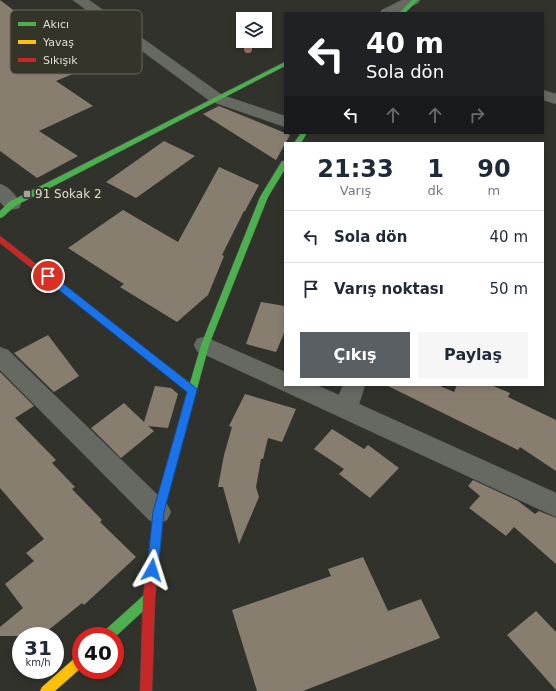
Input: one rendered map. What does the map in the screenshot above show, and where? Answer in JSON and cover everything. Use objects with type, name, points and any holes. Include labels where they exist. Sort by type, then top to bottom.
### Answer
[{"type":"street","points":[[80,0],[94,10]]},
{"type":"street","points":[[389,12],[414,0]]},
{"type":"street","points":[[403,12],[414,0]]},
{"type":"street","points":[[142,45],[216,98],[284,122]]},
{"type":"street","points":[[0,190],[6,210],[216,98],[284,64]]},
{"type":"street","points":[[544,95],[556,99]]},
{"type":"street","points":[[146,691],[149,598],[158,512],[205,345],[264,197],[284,165]]},
{"type":"street","points":[[0,239],[192,390]]},
{"type":"street","points":[[205,345],[284,382]]},
{"type":"street","points":[[0,356],[158,512]]},
{"type":"street","points":[[295,386],[556,505]]},
{"type":"street","points":[[345,409],[354,386]]},
{"type":"street","points":[[117,627],[149,598]]},
{"type":"street","points":[[46,691],[72,668]]},
{"type":"building","points":[[0,0],[13,10],[10,10],[10,74],[72,74],[56,81],[93,106],[39,131],[78,156],[37,178],[0,151]]},
{"type":"building","points":[[219,106],[284,133],[284,134],[290,135],[286,142],[284,142],[284,146],[276,160],[203,114]]},
{"type":"building","points":[[164,141],[195,156],[136,198],[106,182]]},
{"type":"building","points":[[219,167],[259,185],[222,255],[224,256],[208,295],[177,322],[120,287],[124,284],[68,248],[123,210],[178,242]]},
{"type":"building","points":[[261,302],[284,306],[284,333],[276,352],[246,344]]},
{"type":"building","points":[[48,335],[79,376],[54,392],[14,353]]},
{"type":"building","points":[[0,372],[34,406],[15,418],[56,460],[52,463],[75,487],[72,489],[102,520],[100,522],[136,557],[84,605],[82,603],[52,627],[12,627],[12,636],[0,636],[0,627],[23,608],[5,584],[34,561],[26,553],[44,539],[0,488]]},
{"type":"building","points":[[155,386],[171,388],[178,394],[168,428],[148,426],[154,431],[121,458],[91,428],[124,403],[144,422]]},
{"type":"building","points":[[388,386],[440,386],[454,392],[457,386],[493,386],[510,393],[508,397],[556,420],[556,471],[520,447],[518,450]]},
{"type":"building","points":[[245,394],[296,409],[282,442],[268,438],[263,459],[261,459],[256,487],[259,497],[239,544],[223,487],[218,487],[224,455],[232,427],[229,426]]},
{"type":"building","points":[[332,429],[364,449],[368,445],[399,468],[370,498],[339,474],[344,469],[314,449]]},
{"type":"building","points":[[473,480],[518,501],[535,514],[539,511],[556,518],[556,564],[514,527],[506,536],[469,508],[480,496],[468,486]]},
{"type":"building","points":[[363,557],[388,611],[421,599],[440,638],[303,691],[257,691],[232,610],[331,576],[328,569]]},
{"type":"building","points":[[536,611],[556,632],[556,690],[507,635]]},
{"type":"traffic: fast","points":[[403,12],[415,0]]},
{"type":"traffic: fast","points":[[0,215],[12,204],[284,65]]},
{"type":"traffic: fast","points":[[298,142],[303,134]]},
{"type":"traffic: fast","points":[[159,510],[205,345],[264,197],[284,165]]},
{"type":"traffic: fast","points":[[127,339],[192,390]]},
{"type":"traffic: fast","points":[[117,627],[149,598]]},
{"type":"traffic: slow","points":[[46,691],[72,668]]},
{"type":"traffic: jam","points":[[0,239],[127,339]]},
{"type":"traffic: jam","points":[[146,691],[149,598],[159,510]]},
{"type":"place","name":"91 Sokak 2","points":[[27,194]]},
{"type":"route","points":[[48,276],[192,390],[173,463],[158,512],[152,570]]}]
